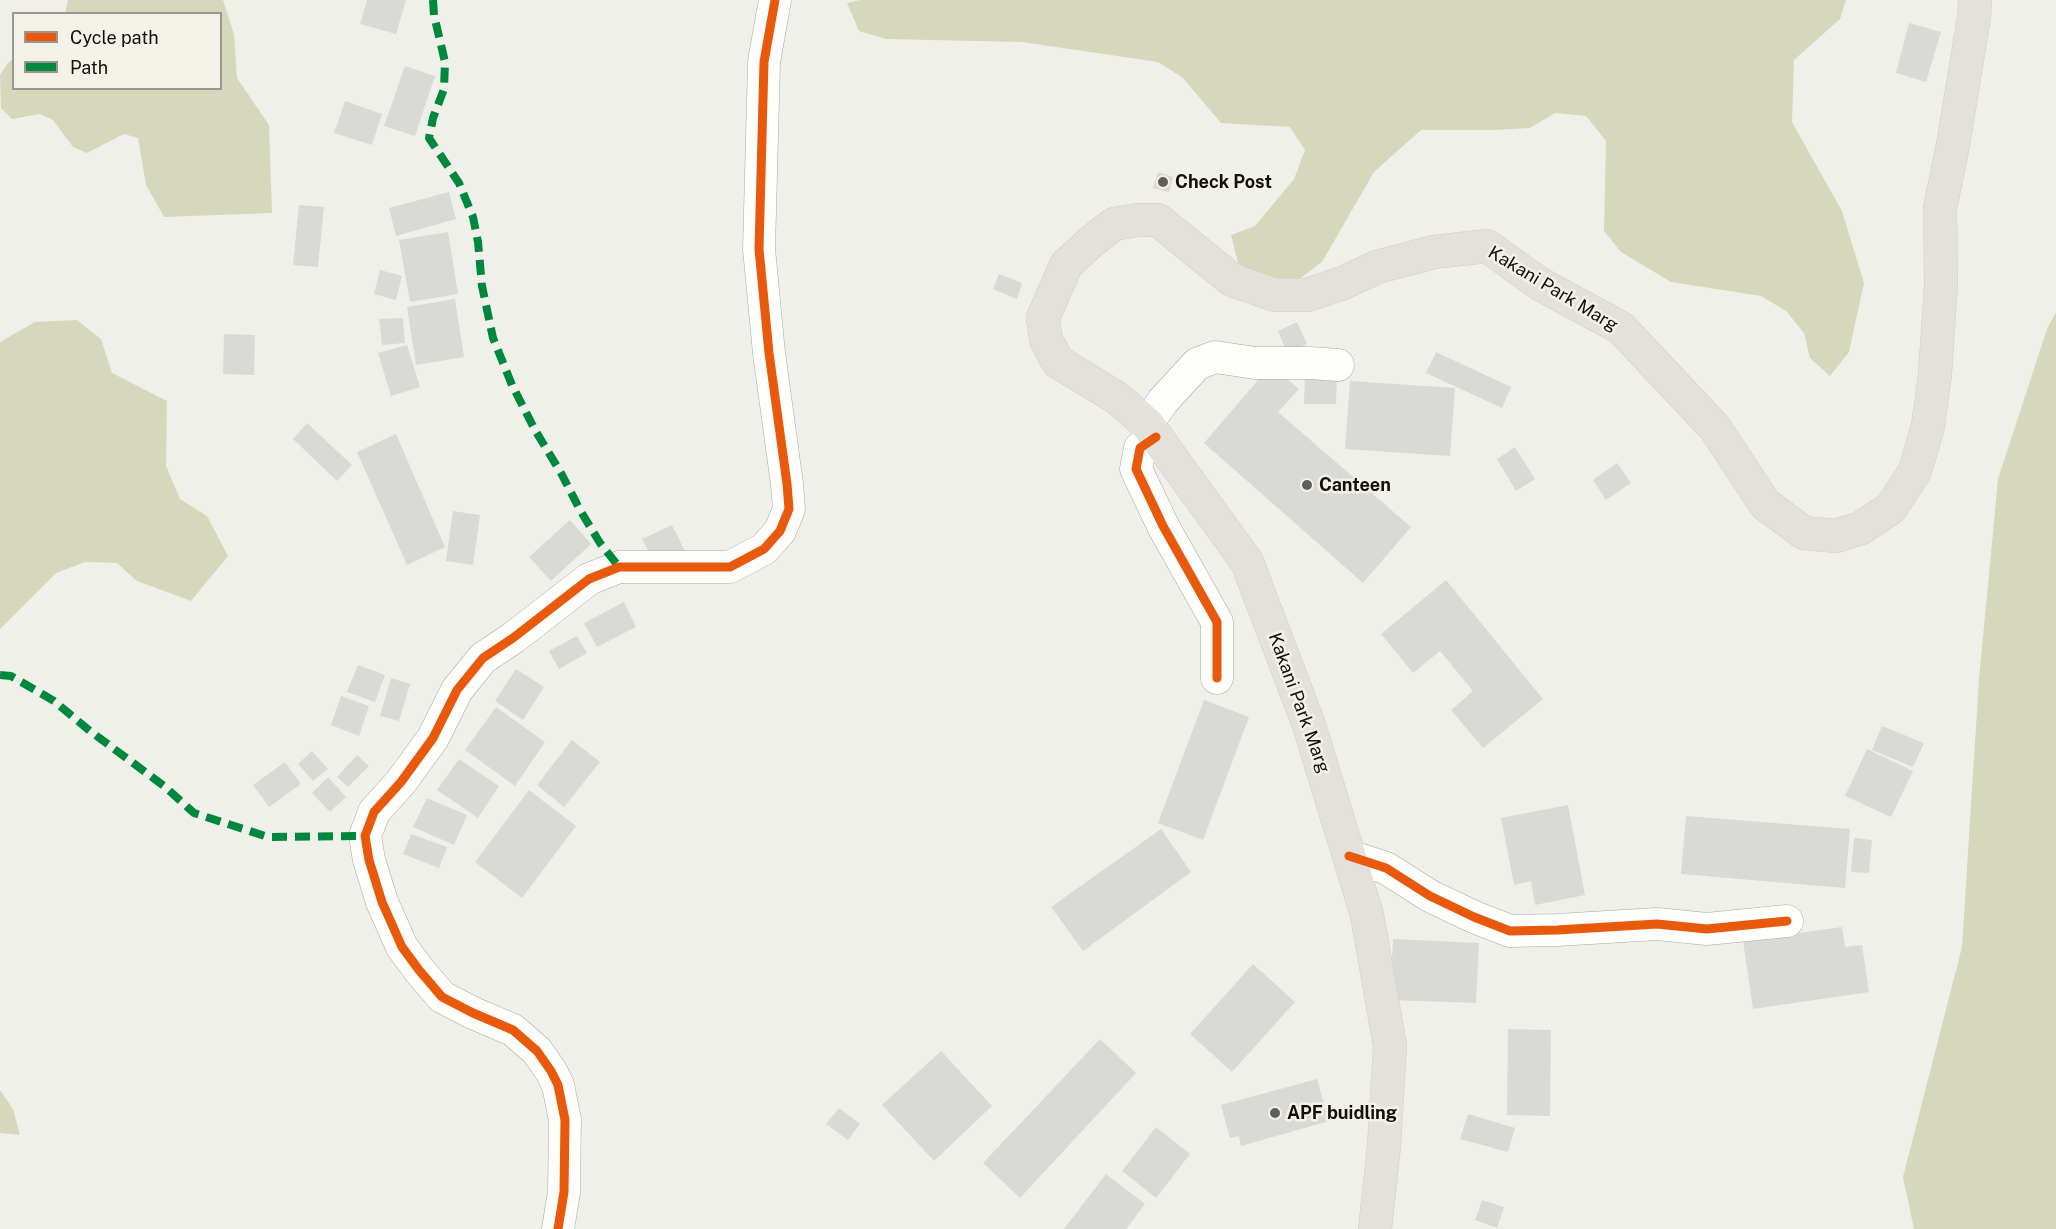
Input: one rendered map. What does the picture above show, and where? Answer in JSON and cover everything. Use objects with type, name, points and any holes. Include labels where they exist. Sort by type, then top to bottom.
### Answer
[{"type":"main road","name":"Kakani Park Marg","points":[[1375,1229],[1384,1146],[1390,1046],[1367,915],[1310,726],[1247,562],[1152,430],[1117,398],[1059,362],[1046,340],[1043,318],[1066,265],[1114,224],[1138,220],[1158,220],[1232,280],[1275,295],[1307,295],[1344,283],[1377,267],[1434,252],[1487,246],[1540,284],[1621,328],[1715,428],[1765,504],[1804,533],[1836,536],[1861,528],[1891,508],[1915,471],[1928,426],[1935,374],[1941,284],[1940,208],[1974,17],[1974,0]]},
{"type":"street","points":[[558,1229],[564,1192],[565,1120],[558,1085],[537,1051],[513,1030],[442,997],[419,970],[402,947],[382,902],[369,860],[365,836],[374,812],[401,782],[433,738],[457,690],[483,658],[513,638],[589,579],[619,567],[730,567],[764,549],[780,531],[789,509],[769,353],[759,249],[764,62],[775,0]]},
{"type":"street","points":[[1217,678],[1217,622],[1163,526],[1136,469],[1140,448],[1152,430],[1163,401],[1197,364],[1215,357],[1255,363],[1338,365]]},
{"type":"street","points":[[1349,856],[1386,868],[1430,896],[1510,931],[1657,924],[1707,929],[1787,921]]},
{"type":"green space","points":[[68,0],[223,0],[234,34],[237,78],[269,125],[272,213],[164,217],[146,185],[138,138],[124,134],[87,153],[73,147],[53,120],[40,114],[12,119],[1,108],[0,75],[12,60],[12,90],[222,90],[222,12],[65,12]]},
{"type":"green space","points":[[860,0],[1846,0],[1840,19],[1794,60],[1792,122],[1842,211],[1864,283],[1849,352],[1830,376],[1810,358],[1804,333],[1786,311],[1761,296],[1671,282],[1621,252],[1604,231],[1606,141],[1586,116],[1555,113],[1530,128],[1421,130],[1374,172],[1322,262],[1298,280],[1263,278],[1238,263],[1231,235],[1255,226],[1294,179],[1305,150],[1290,127],[1221,123],[1183,78],[1158,62],[1022,42],[886,39],[859,31],[847,3]]},
{"type":"green space","points":[[2056,312],[2056,1229],[1914,1229],[1903,1177],[1962,947],[1979,679],[1998,479],[2047,329]]},
{"type":"green space","points":[[77,320],[101,339],[112,373],[167,401],[166,466],[180,499],[207,516],[228,556],[191,601],[137,581],[117,563],[85,562],[56,573],[0,629],[0,342],[35,322]]},
{"type":"green space","points":[[0,1090],[13,1109],[20,1135],[0,1133]]},
{"type":"building","points":[[367,0],[406,0],[396,34],[360,24]]},
{"type":"building","points":[[1909,23],[1941,32],[1926,82],[1896,73]]},
{"type":"building","points":[[405,66],[435,76],[415,136],[384,126]]},
{"type":"building","points":[[345,101],[382,114],[372,145],[334,133]]},
{"type":"building","name":"Check Post","points":[[1158,172],[1173,177],[1169,192],[1153,188]]},
{"type":"building","points":[[449,192],[456,219],[396,236],[389,208]]},
{"type":"building","points":[[299,205],[324,207],[318,267],[293,265]]},
{"type":"building","points":[[448,232],[458,294],[410,302],[399,240]]},
{"type":"building","points":[[380,270],[402,276],[396,300],[374,294]]},
{"type":"building","points":[[999,274],[1022,283],[1017,299],[993,289]]},
{"type":"building","points":[[455,299],[464,357],[416,365],[407,307]]},
{"type":"building","points":[[403,318],[405,343],[382,345],[379,319]]},
{"type":"building","points":[[1297,322],[1307,344],[1287,353],[1278,331]]},
{"type":"building","points":[[224,334],[255,335],[254,375],[223,374]]},
{"type":"building","points":[[407,345],[420,387],[391,396],[378,353]]},
{"type":"building","points":[[1436,352],[1511,387],[1502,408],[1426,373]]},
{"type":"building","name":"Canteen","points":[[1271,365],[1299,389],[1278,412],[1411,527],[1363,583],[1204,443]]},
{"type":"building","points":[[1305,371],[1337,371],[1336,404],[1304,404]]},
{"type":"building","points":[[1350,381],[1455,388],[1450,456],[1345,449]]},
{"type":"building","points":[[307,423],[352,465],[337,481],[293,439]]},
{"type":"building","points":[[396,434],[445,547],[407,565],[357,452]]},
{"type":"building","points":[[1515,447],[1535,479],[1516,491],[1497,459]]},
{"type":"building","points":[[1617,463],[1631,483],[1606,500],[1593,480]]},
{"type":"building","points":[[453,511],[480,515],[473,565],[446,561]]},
{"type":"building","points":[[570,520],[591,544],[551,581],[529,557]]},
{"type":"building","points":[[672,525],[685,551],[656,565],[642,539]]},
{"type":"building","points":[[1446,580],[1543,699],[1483,748],[1451,710],[1473,691],[1440,651],[1413,673],[1381,634]]},
{"type":"building","points":[[624,602],[636,627],[597,647],[584,623]]},
{"type":"building","points":[[577,636],[587,653],[559,669],[549,651]]},
{"type":"building","points":[[358,665],[385,675],[375,702],[347,692]]},
{"type":"building","points":[[516,669],[544,687],[523,720],[495,701]]},
{"type":"building","points":[[391,678],[410,684],[399,721],[380,716]]},
{"type":"building","points":[[341,696],[369,706],[359,736],[331,725]]},
{"type":"building","points":[[1204,700],[1249,717],[1203,840],[1158,823]]},
{"type":"building","points":[[496,707],[545,742],[515,786],[465,750]]},
{"type":"building","points":[[1882,726],[1924,743],[1913,767],[1872,750]]},
{"type":"building","points":[[572,740],[600,762],[564,807],[537,785]]},
{"type":"building","points":[[1867,749],[1913,771],[1891,817],[1845,796]]},
{"type":"building","points":[[312,751],[328,769],[313,781],[298,764]]},
{"type":"building","points":[[357,755],[369,766],[348,787],[337,777]]},
{"type":"building","points":[[459,759],[499,786],[478,818],[437,790]]},
{"type":"building","points":[[285,762],[301,784],[269,807],[253,785]]},
{"type":"building","points":[[328,777],[346,797],[330,812],[312,793]]},
{"type":"building","points":[[529,790],[576,826],[522,898],[475,862]]},
{"type":"building","points":[[427,798],[467,815],[454,845],[413,827]]},
{"type":"building","points":[[1568,805],[1585,895],[1535,905],[1531,881],[1514,885],[1501,818]]},
{"type":"building","points":[[1686,816],[1850,829],[1845,888],[1681,874]]},
{"type":"building","points":[[1161,829],[1191,872],[1083,951],[1051,907]]},
{"type":"building","points":[[411,834],[447,847],[439,868],[403,854]]},
{"type":"building","points":[[1854,838],[1872,840],[1869,873],[1851,872]]},
{"type":"building","points":[[1842,927],[1845,947],[1862,945],[1869,992],[1753,1009],[1743,941]]},
{"type":"building","points":[[1393,939],[1479,943],[1476,1003],[1390,1000]]},
{"type":"building","points":[[1253,964],[1295,1002],[1232,1072],[1190,1034]]},
{"type":"building","points":[[1508,1029],[1551,1030],[1550,1116],[1507,1115]]},
{"type":"building","points":[[1100,1039],[1136,1073],[1020,1198],[983,1163]]},
{"type":"building","points":[[941,1051],[992,1106],[934,1161],[882,1105]]},
{"type":"building","name":"APF buidling","points":[[1317,1079],[1329,1121],[1241,1146],[1239,1136],[1230,1138],[1221,1105]]},
{"type":"building","points":[[839,1108],[860,1124],[848,1140],[826,1124]]},
{"type":"building","points":[[1468,1114],[1515,1128],[1508,1152],[1460,1139]]},
{"type":"building","points":[[1156,1127],[1190,1154],[1156,1198],[1122,1171]]},
{"type":"building","points":[[1106,1174],[1145,1204],[1126,1229],[1064,1229]]},
{"type":"building","points":[[1482,1200],[1504,1207],[1497,1228],[1475,1220]]},
{"type":"marked path","points":[[433,0],[434,15],[445,62],[444,89],[433,118],[429,138],[459,183],[473,217],[482,286],[493,338],[512,385],[535,430],[600,543],[619,567]]},
{"type":"marked path","points":[[0,675],[11,676],[54,701],[164,786],[194,813],[268,837],[365,836]]},
{"type":"cycle path","points":[[558,1229],[564,1192],[565,1120],[558,1085],[537,1051],[513,1030],[442,997],[419,970],[402,947],[382,902],[369,860],[365,836],[374,812],[401,782],[433,738],[457,690],[483,658],[513,638],[589,579],[619,567],[730,567],[764,549],[780,531],[789,509],[769,353],[759,249],[764,62],[775,0]]},
{"type":"cycle path","points":[[1156,437],[1140,448],[1136,469],[1163,526],[1217,622],[1217,678]]},
{"type":"cycle path","points":[[1349,856],[1386,868],[1430,896],[1510,931],[1657,924],[1707,929],[1787,921]]},
{"type":"place","name":"Check Post","points":[[1163,182]]},
{"type":"place","name":"Canteen","points":[[1307,485]]},
{"type":"place","name":"APF buidling","points":[[1275,1113]]}]
